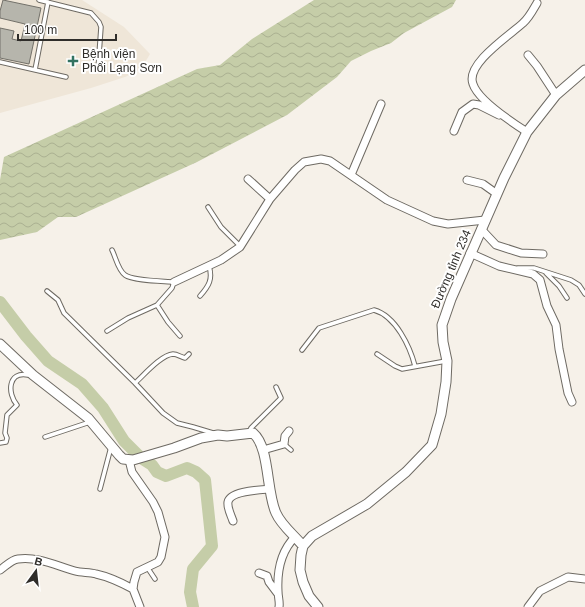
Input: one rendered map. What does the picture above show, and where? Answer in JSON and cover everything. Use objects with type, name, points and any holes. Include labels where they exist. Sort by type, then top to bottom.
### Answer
[{"type":"main road","name":"Đường tỉnh 234","points":[[303,546],[312,536],[367,504],[406,472],[429,449],[434,440],[441,414],[446,382],[447,361],[442,337],[443,319],[485,220],[527,132],[556,95],[585,70]]},
{"type":"main road","points":[[0,344],[34,375],[88,418],[119,456],[131,460],[174,448],[201,438],[218,435],[253,433],[258,437],[263,450],[273,506],[278,517],[303,546],[300,570],[309,596],[318,607]]},
{"type":"street","points":[[508,120],[478,93],[472,84],[471,78],[479,63],[502,40],[524,22],[537,3]]},
{"type":"street","points":[[528,55],[556,95]]},
{"type":"street","points":[[351,175],[381,104]]},
{"type":"street","points":[[454,130],[462,112],[472,104],[479,105],[527,132]]},
{"type":"street","points":[[174,282],[221,260],[240,247],[270,199],[295,170],[304,162],[321,159],[330,161],[388,200],[433,221],[448,224],[485,220]]},
{"type":"street","points":[[248,179],[270,199]]},
{"type":"street","points":[[467,180],[483,184],[497,194]]},
{"type":"street","points":[[481,229],[496,245],[521,253],[543,254]]},
{"type":"street","points":[[470,254],[499,266],[533,274],[540,280],[547,306],[556,325],[559,349],[568,393],[572,402]]},
{"type":"street","points":[[263,450],[284,444],[285,436],[289,431]]},
{"type":"street","points":[[131,460],[132,472],[153,502],[158,512],[165,537],[162,557],[158,562],[147,566],[135,575],[134,589],[140,607]]},
{"type":"street","points":[[233,521],[228,508],[228,501],[231,496],[270,489]]},
{"type":"street","points":[[279,607],[278,576],[280,565],[286,548],[295,537]]},
{"type":"street","points":[[0,570],[17,559],[38,560],[77,571],[101,575],[134,589]]},
{"type":"street","points":[[259,573],[267,576],[278,594]]},
{"type":"street","points":[[528,607],[540,591],[568,577],[585,579]]},
{"type":"lane","points":[[39,0],[91,13],[95,16],[101,27],[98,69]]},
{"type":"lane","points":[[35,70],[48,2]]},
{"type":"lane","points":[[0,62],[66,77]]},
{"type":"lane","points":[[208,207],[222,227],[240,247]]},
{"type":"lane","points":[[107,331],[128,318],[157,305],[172,288],[174,282],[136,280],[126,276],[120,268],[112,250]]},
{"type":"lane","points":[[200,296],[211,282],[212,274],[209,265]]},
{"type":"lane","points":[[510,268],[534,268],[544,271],[575,282],[585,294]]},
{"type":"lane","points":[[544,271],[559,286],[567,298]]},
{"type":"lane","points":[[47,291],[58,300],[64,313],[135,383],[163,413],[177,423],[218,435]]},
{"type":"lane","points":[[157,305],[168,322],[180,336]]},
{"type":"lane","points":[[302,350],[319,328],[374,310],[382,314],[398,329],[407,342],[415,366]]},
{"type":"lane","points":[[135,383],[166,356],[172,354],[185,358],[189,354]]},
{"type":"lane","points":[[377,354],[398,368],[447,361]]},
{"type":"lane","points":[[0,443],[6,442],[7,438],[5,433],[7,415],[17,405],[10,393],[12,383],[20,375],[34,375]]},
{"type":"lane","points":[[249,433],[251,428],[281,398],[276,387]]},
{"type":"lane","points":[[45,437],[91,422]]},
{"type":"lane","points":[[284,444],[291,450]]},
{"type":"lane","points":[[100,489],[111,446]]},
{"type":"lane","points":[[147,566],[155,578]]},
{"type":"shaded area","name":"Bệnh viện Phổi Lạng Sơn","points":[[0,0],[82,0],[124,27],[150,54],[141,69],[125,77],[0,113]]},
{"type":"water","points":[[314,0],[456,0],[452,7],[404,33],[391,43],[351,61],[337,77],[287,115],[197,162],[76,217],[58,217],[37,232],[0,240],[0,180],[4,157],[197,69],[220,65],[252,39]]},
{"type":"building","points":[[3,0],[41,8],[29,64],[0,58],[0,28],[14,31],[12,39],[21,41],[25,24],[0,18]]},
{"type":"waterway","points":[[0,302],[26,336],[48,361],[82,384],[103,408],[124,441],[141,458],[152,465],[157,472],[166,476],[187,468],[196,472],[205,480],[212,546],[193,569],[190,592],[193,607]]},
{"type":"place","name":"Bệnh viện Phổi Lạng Sơn","points":[[73,61]]}]
